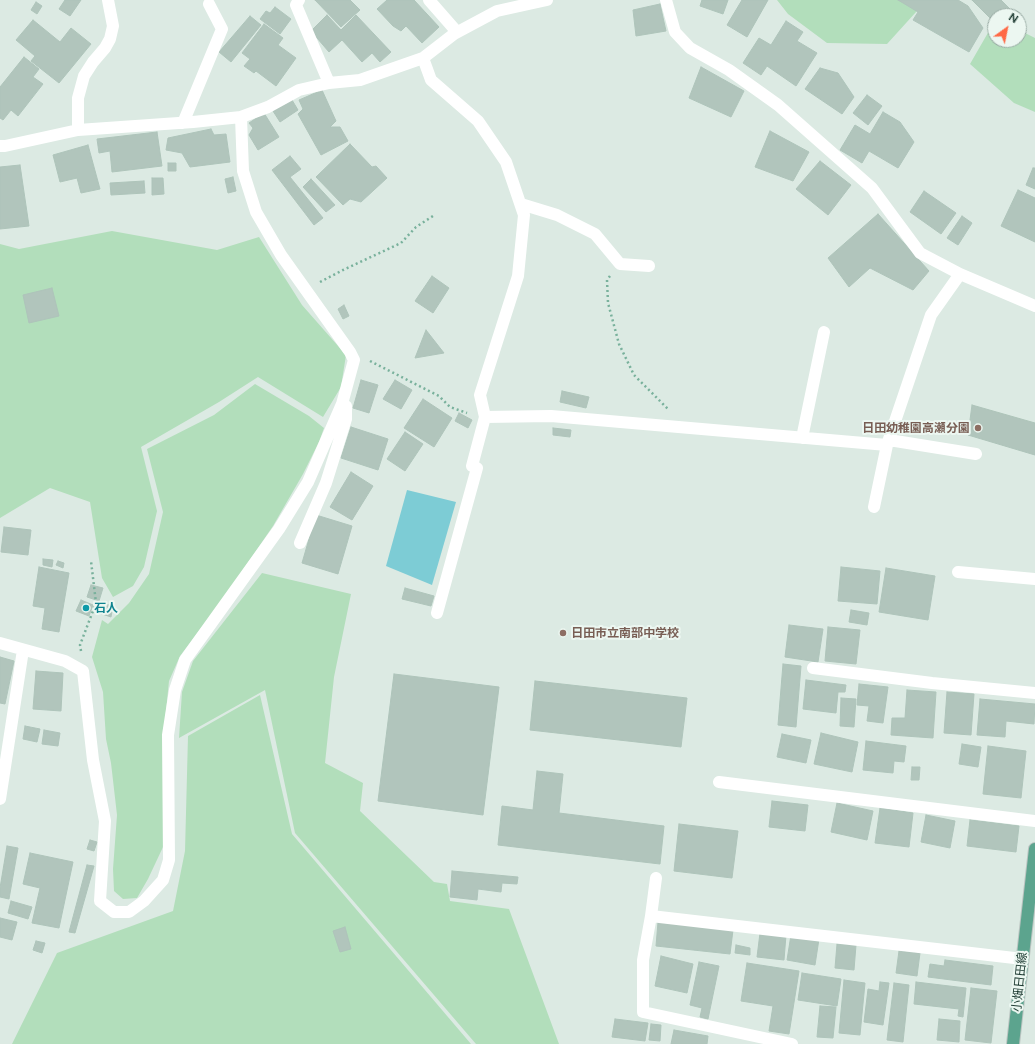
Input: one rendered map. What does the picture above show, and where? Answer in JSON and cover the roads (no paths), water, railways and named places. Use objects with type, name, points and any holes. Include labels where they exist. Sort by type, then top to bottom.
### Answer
[{"type":"main road","name":"小畑日田線","points":[[1013,1044],[1035,849]]},
{"type":"street","points":[[78,130],[78,98],[84,76],[110,39],[113,26],[108,0]]},
{"type":"street","points":[[298,0],[296,5],[329,83]]},
{"type":"street","points":[[429,0],[457,32]]},
{"type":"street","points":[[0,146],[78,130],[183,123],[240,117],[268,107],[299,90],[329,83],[360,80],[423,58],[457,32],[497,11],[546,0]]},
{"type":"street","points":[[666,0],[675,32],[690,48],[729,70],[778,106],[872,188],[920,253],[960,274],[1035,306]]},
{"type":"street","points":[[183,123],[222,29],[209,4]]},
{"type":"street","points":[[423,58],[431,80],[478,122],[506,162],[524,215],[518,276],[480,395],[485,417],[472,466],[477,468],[436,613]]},
{"type":"street","points":[[0,643],[65,661],[83,671],[93,760],[105,821],[100,901],[114,912],[128,912],[144,901],[163,880],[169,860],[168,735],[174,690],[185,660],[283,522],[308,482],[342,404],[354,360],[350,352],[281,255],[256,212],[243,171],[240,117]]},
{"type":"street","points":[[521,204],[557,215],[595,234],[620,264],[649,266]]},
{"type":"street","points":[[874,507],[888,443],[931,315],[960,274]]},
{"type":"street","points":[[802,438],[824,332]]},
{"type":"street","points":[[300,543],[326,483],[346,419],[346,406],[342,404]]},
{"type":"street","points":[[485,417],[551,416],[802,438],[888,443],[976,454]]},
{"type":"street","points":[[958,572],[1035,579]]},
{"type":"street","points":[[0,799],[23,650]]},
{"type":"street","points":[[813,668],[932,683],[1035,693]]},
{"type":"street","points":[[719,782],[1035,821]]},
{"type":"street","points":[[656,878],[651,916],[642,960],[643,1012],[792,1044]]},
{"type":"street","points":[[651,916],[1023,959]]},
{"type":"water","points":[[407,490],[456,502],[432,585],[386,566]]},
{"type":"place","name":"日田幼稚園高瀬分園","points":[[978,428]]},
{"type":"place","name":"石人","points":[[86,608]]},
{"type":"place","name":"日田市立南部中学校","points":[[563,633]]}]
